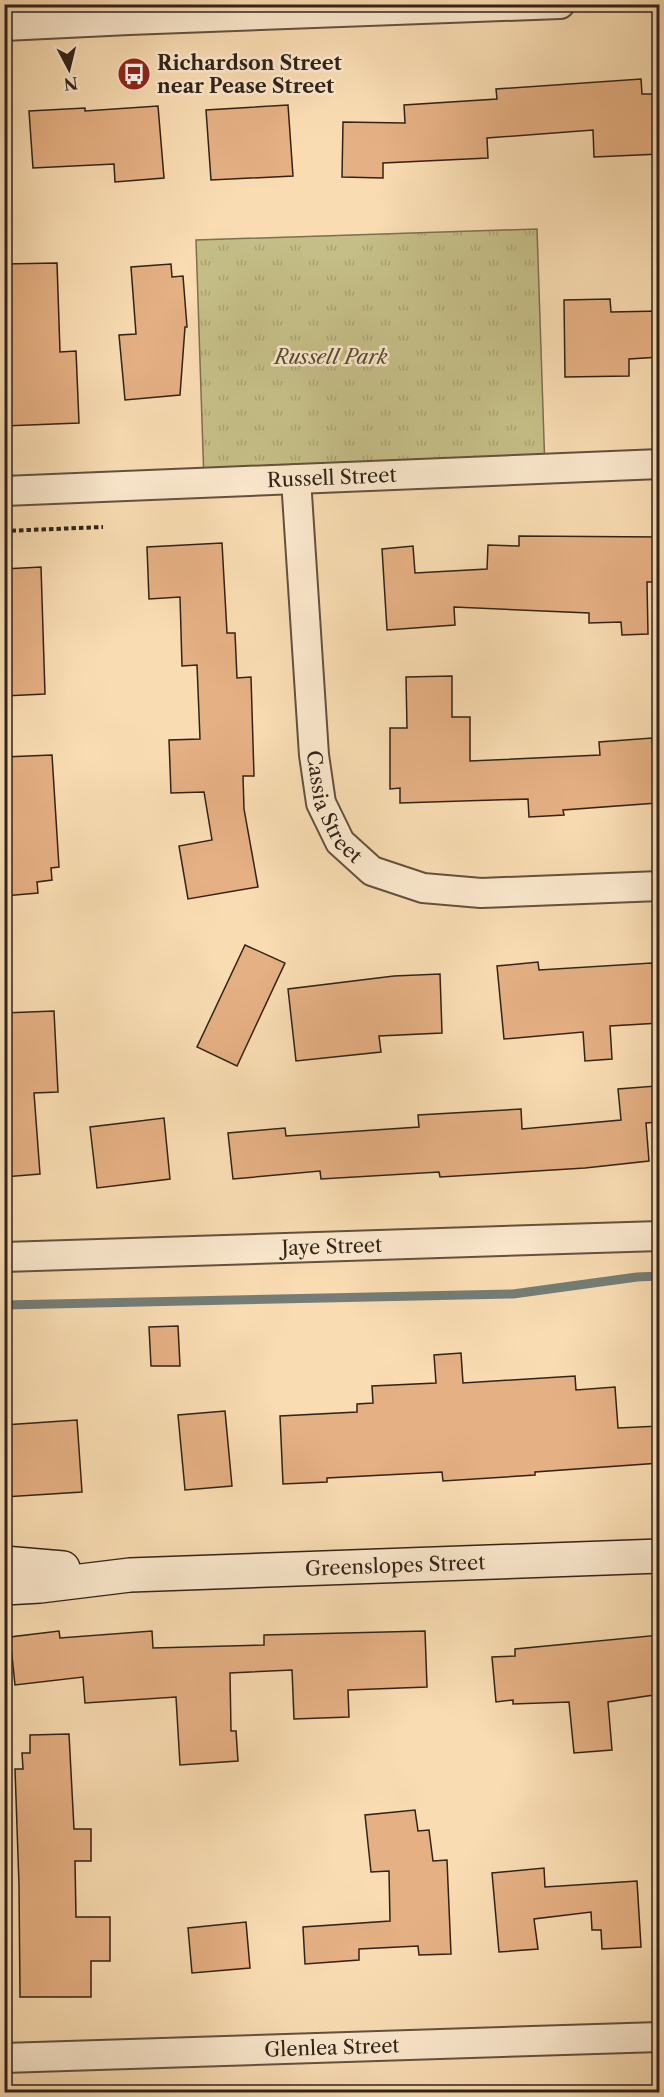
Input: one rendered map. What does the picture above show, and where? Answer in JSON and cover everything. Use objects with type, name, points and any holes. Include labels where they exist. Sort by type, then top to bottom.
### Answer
[{"type":"street","points":[[4,26],[335,9],[560,4]]},
{"type":"street","name":"Russell Street","points":[[4,491],[660,464]]},
{"type":"street","name":"Cassia Street","points":[[296,479],[314,755],[321,803],[340,842],[372,871],[423,888],[481,893],[660,886]]},
{"type":"street","name":"Jaye Street","points":[[4,1257],[660,1236]]},
{"type":"street","name":"Greenslopes Street","points":[[4,1588],[130,1575],[660,1556]]},
{"type":"street","name":"Greenslopes Street","points":[[4,1563],[130,1575]]},
{"type":"street","name":"Glenlea Street","points":[[4,2058],[660,2037]]},
{"type":"path","points":[[4,531],[103,527]]},
{"type":"green space","name":"Russell Park","points":[[537,229],[545,470],[204,482],[196,240]]},
{"type":"building","points":[[641,79],[642,94],[660,94],[660,154],[594,157],[593,130],[487,138],[488,158],[383,163],[383,178],[342,177],[343,122],[405,123],[404,105],[497,99],[496,89]]},
{"type":"building","points":[[288,105],[293,176],[211,180],[206,110]]},
{"type":"building","points":[[158,106],[164,178],[115,182],[114,164],[33,168],[29,111],[85,108],[85,111]]},
{"type":"building","points":[[57,263],[60,352],[76,351],[79,423],[4,426],[4,264]]},
{"type":"building","points":[[171,264],[172,277],[183,276],[187,327],[185,327],[180,395],[125,400],[119,335],[136,334],[131,267]]},
{"type":"building","points":[[610,299],[611,312],[660,311],[660,357],[629,359],[629,376],[565,377],[564,300]]},
{"type":"building","points":[[519,536],[660,537],[660,582],[647,582],[648,634],[622,635],[621,622],[589,623],[589,613],[454,607],[455,625],[387,630],[382,549],[413,546],[415,573],[487,569],[488,545],[519,546]]},
{"type":"building","points":[[222,543],[227,633],[235,633],[237,678],[251,677],[254,776],[243,776],[244,809],[258,887],[188,899],[179,846],[212,840],[204,792],[171,793],[169,740],[200,739],[197,665],[182,666],[180,597],[149,599],[147,547]]},
{"type":"building","points":[[41,567],[45,694],[4,696],[4,569]]},
{"type":"building","points":[[452,676],[452,717],[470,717],[470,761],[600,755],[599,742],[652,738],[657,803],[563,810],[564,815],[529,817],[528,799],[400,803],[400,788],[390,789],[390,728],[407,728],[406,677]]},
{"type":"building","points":[[52,755],[59,867],[51,868],[52,880],[37,882],[38,893],[4,896],[4,757]]},
{"type":"building","points":[[245,945],[285,963],[237,1066],[197,1047]]},
{"type":"building","points":[[538,962],[539,970],[652,963],[653,972],[660,972],[660,1023],[610,1026],[612,1059],[585,1061],[583,1032],[504,1039],[497,966]]},
{"type":"building","points":[[440,974],[442,1033],[379,1036],[381,1052],[296,1061],[288,989],[394,976]]},
{"type":"building","points":[[54,1011],[58,1092],[34,1093],[40,1174],[4,1177],[4,1013]]},
{"type":"building","points":[[656,1086],[659,1122],[646,1123],[649,1161],[585,1168],[440,1177],[439,1172],[321,1179],[320,1171],[233,1179],[228,1133],[285,1128],[286,1136],[419,1127],[418,1115],[521,1109],[522,1129],[621,1120],[618,1089]]},
{"type":"building","points":[[164,1118],[170,1179],[97,1188],[90,1127]]},
{"type":"building","points":[[178,1326],[180,1366],[151,1366],[149,1327]]},
{"type":"building","points":[[461,1353],[463,1383],[575,1376],[576,1390],[615,1387],[618,1428],[660,1426],[660,1463],[443,1481],[442,1472],[327,1478],[327,1482],[283,1484],[280,1416],[357,1412],[357,1404],[373,1403],[372,1386],[436,1383],[434,1355]]},
{"type":"building","points":[[225,1411],[232,1486],[185,1490],[178,1415]]},
{"type":"building","points":[[77,1420],[82,1492],[4,1497],[4,1425]]},
{"type":"building","points":[[59,1631],[60,1638],[152,1631],[153,1648],[264,1645],[264,1635],[425,1631],[427,1687],[348,1690],[349,1717],[294,1719],[292,1670],[230,1673],[231,1731],[236,1731],[238,1761],[180,1765],[176,1697],[85,1703],[83,1677],[15,1685],[10,1637]]},
{"type":"building","points":[[660,1635],[660,1694],[608,1702],[612,1750],[574,1753],[569,1702],[513,1704],[513,1700],[496,1702],[492,1657],[515,1656],[515,1649]]},
{"type":"building","points":[[69,1734],[74,1829],[91,1829],[91,1861],[75,1861],[76,1917],[110,1917],[110,1961],[91,1961],[91,1997],[20,1997],[15,1769],[23,1769],[22,1753],[30,1753],[30,1735]]},
{"type":"building","points":[[415,1810],[418,1831],[429,1830],[433,1861],[447,1860],[451,1954],[419,1955],[418,1946],[359,1949],[359,1960],[305,1964],[303,1927],[390,1921],[389,1871],[371,1872],[365,1815]]},
{"type":"building","points":[[544,1868],[545,1887],[637,1881],[641,1947],[602,1949],[601,1930],[592,1930],[591,1912],[534,1919],[538,1949],[499,1952],[492,1873]]},
{"type":"building","points":[[246,1922],[250,1968],[192,1973],[188,1928]]},
{"type":"waterway","points":[[4,1305],[513,1294],[637,1277],[660,1276]]},
{"type":"place","name":"Richardson Street near Pease Street","points":[[134,74]]}]
